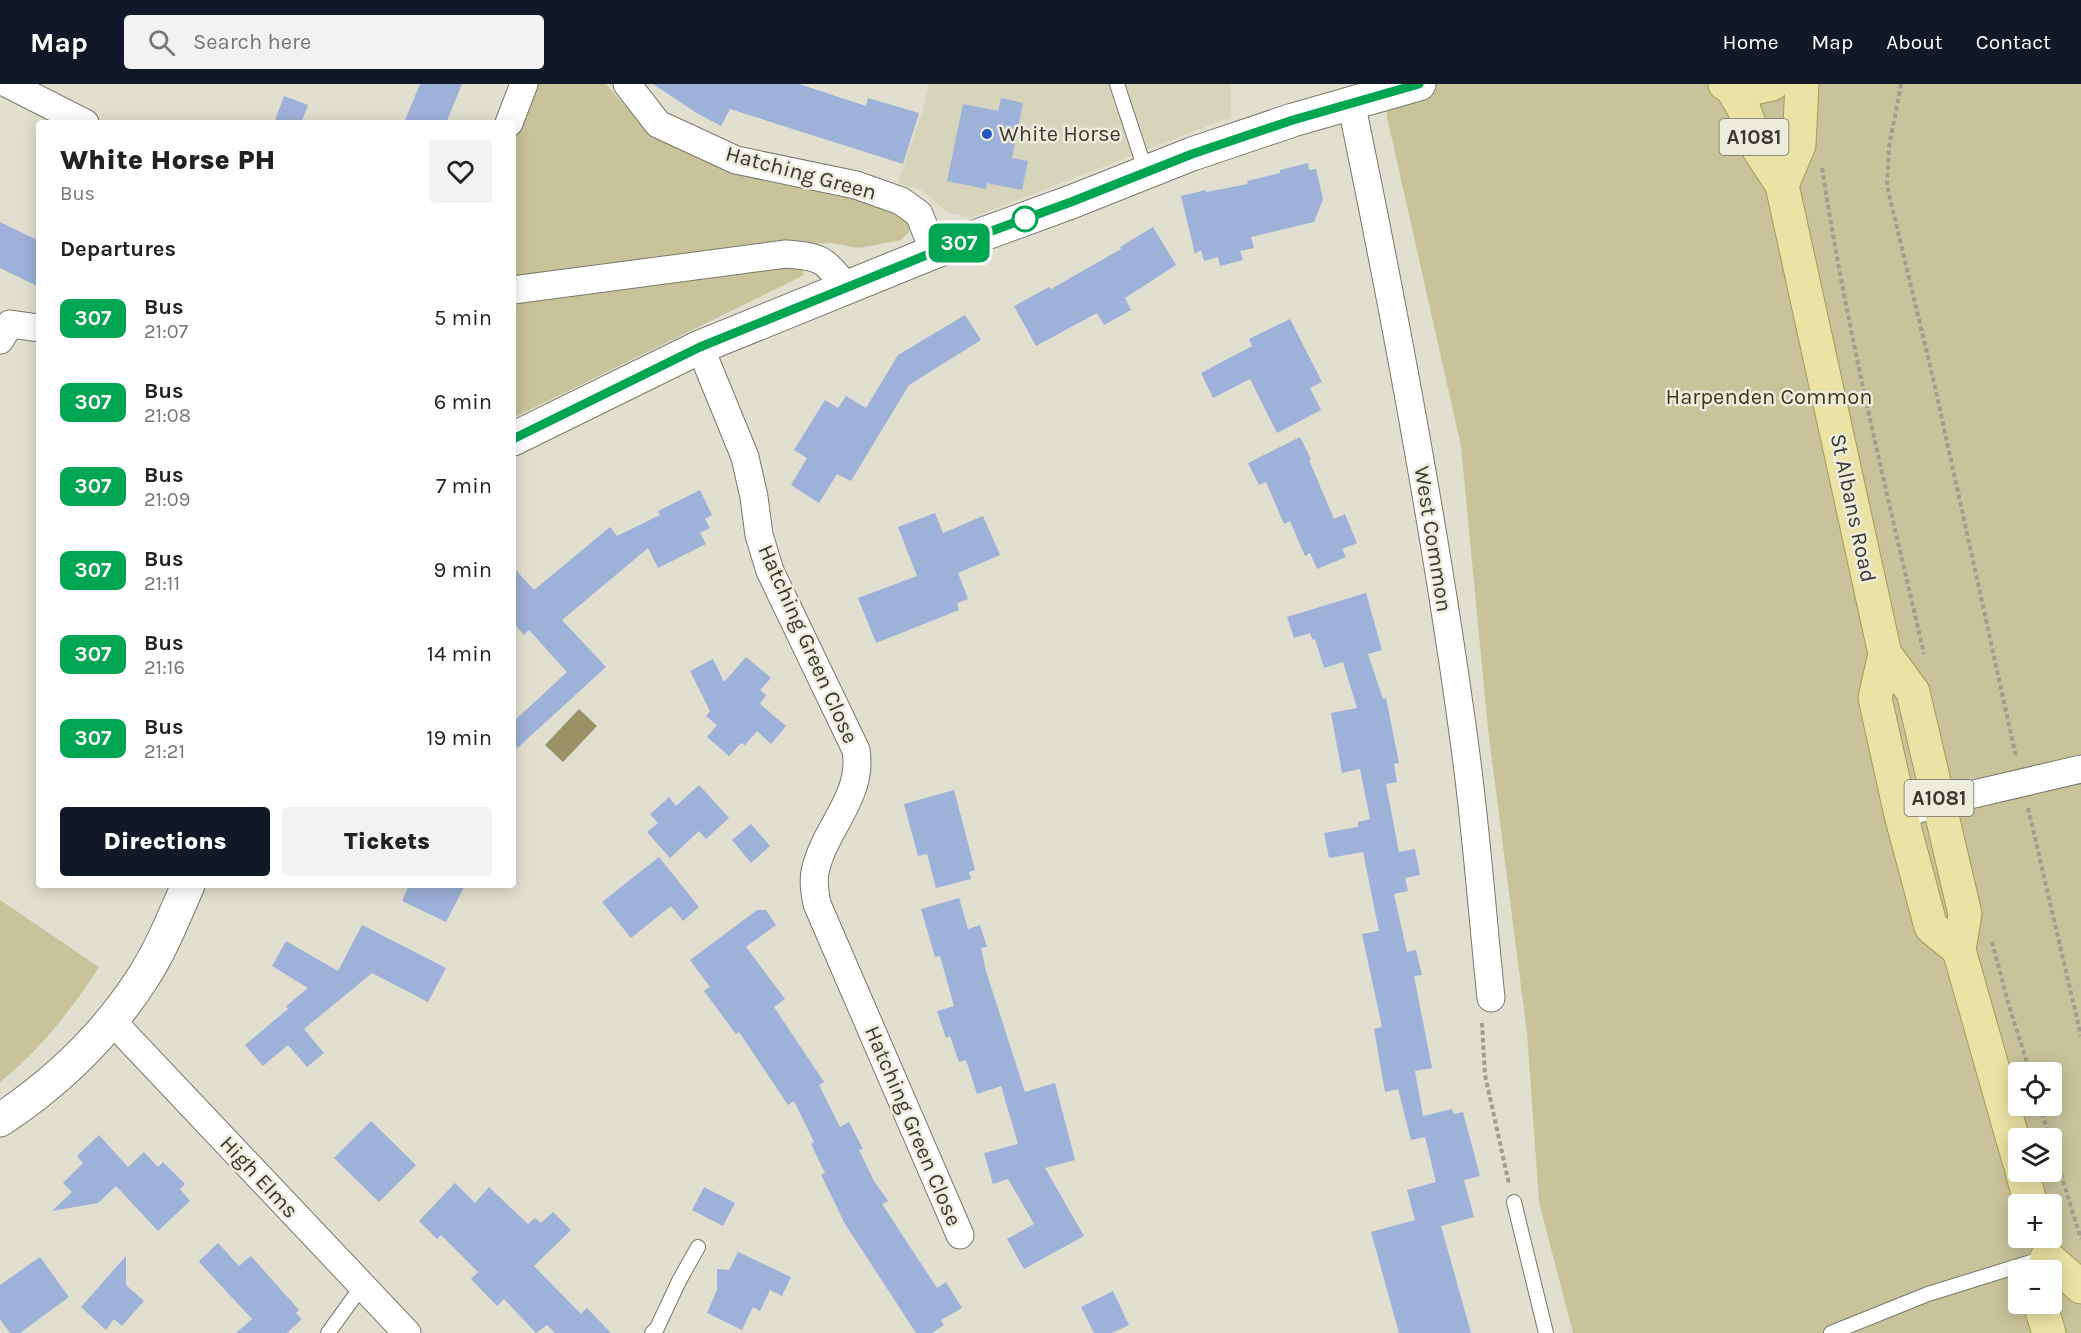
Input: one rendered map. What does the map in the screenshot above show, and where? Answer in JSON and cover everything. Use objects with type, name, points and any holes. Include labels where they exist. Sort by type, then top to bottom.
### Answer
[{"type":"main road","points":[[516,438],[700,347],[934,252],[1071,202],[1352,93],[1419,84]]},
{"type":"main road","name":"St Albans Road","points":[[1728,85],[1752,89],[1772,84]]},
{"type":"main road","name":"A1081","points":[[1782,185],[1799,145],[1802,84]]},
{"type":"main road","name":"St Albans Road","points":[[1728,85],[1743,107],[1759,150],[1782,185],[1885,654],[1913,692],[1965,914],[1959,950],[2010,1128]]},
{"type":"main road","name":"St Albans Road","points":[[1885,654],[1875,698],[1901,815],[1931,927],[1959,950]]},
{"type":"main road","points":[[0,1120],[72,1065],[112,1020],[147,971],[187,888]]},
{"type":"main road","points":[[2044,1255],[2081,1287]]},
{"type":"main road","points":[[2043,1314],[2049,1333]]},
{"type":"street","points":[[8,84],[79,120]]},
{"type":"street","points":[[510,120],[524,84]]},
{"type":"street","name":"Hatching Green","points":[[627,84],[658,124],[736,160],[856,185],[902,201],[919,214],[934,252]]},
{"type":"street","name":"West Common","points":[[1352,93],[1429,509],[1464,741],[1491,998]]},
{"type":"street","points":[[516,290],[786,255],[809,256],[822,260],[847,287]]},
{"type":"street","points":[[0,340],[10,324],[36,328]]},
{"type":"street","name":"Hatching Green Close","points":[[700,347],[745,457],[759,535],[770,571],[856,750],[858,765],[856,780],[846,806],[820,855],[815,872],[814,885],[817,904],[960,1235]]},
{"type":"street","points":[[1901,815],[1940,802],[2081,769]]},
{"type":"street","name":"High Elms","points":[[112,1020],[407,1333]]},
{"type":"lane","points":[[1117,84],[1146,172]]},
{"type":"lane","points":[[1514,1202],[1546,1333]]},
{"type":"lane","points":[[652,1333],[657,1328],[698,1247]]},
{"type":"lane","points":[[1831,1333],[1928,1294],[2044,1255]]},
{"type":"lane","points":[[328,1333],[362,1286]]},
{"type":"path","points":[[1901,84],[1889,147],[1887,186],[1933,378],[2004,708],[2081,1036]]},
{"type":"path","points":[[1821,159],[1831,225],[1851,324],[1926,662]]},
{"type":"path","points":[[1992,940],[2027,1062]]},
{"type":"path","points":[[1491,998],[1482,1013],[1485,1075],[1514,1202]]},
{"type":"path","points":[[2062,1177],[2081,1239]]},
{"type":"shaded area","points":[[929,84],[1231,84],[1231,117],[971,218],[947,212],[921,190],[898,183],[923,110]]},
{"type":"shaded area","points":[[579,709],[597,726],[563,762],[545,745]]},
{"type":"green space","points":[[533,84],[606,84],[648,133],[738,172],[825,190],[900,212],[911,220],[909,232],[901,240],[859,248],[831,243],[776,245],[516,280],[516,126]]},
{"type":"green space","name":"Harpenden Common","points":[[1386,84],[2081,84],[2081,1333],[1573,1333],[1539,1202],[1527,1033],[1488,729],[1461,446],[1387,117]]},
{"type":"green space","points":[[799,264],[804,275],[516,417],[516,300]]},
{"type":"green space","points":[[0,900],[99,967],[54,1029],[15,1070],[0,1082]]},
{"type":"building","points":[[420,84],[462,84],[447,120],[405,120]]},
{"type":"building","points":[[653,84],[799,84],[866,106],[868,98],[919,113],[903,164],[730,109],[721,126]]},
{"type":"building","points":[[284,96],[308,105],[302,120],[275,120]]},
{"type":"building","name":"White Horse","points":[[1001,98],[1023,103],[1012,158],[1028,161],[1022,190],[987,183],[986,189],[947,181],[963,104],[998,111]]},
{"type":"building","points":[[1308,163],[1309,170],[1316,169],[1323,199],[1314,222],[1251,237],[1254,248],[1240,251],[1243,260],[1220,266],[1218,257],[1204,261],[1201,250],[1195,254],[1181,196],[1248,184],[1247,181]]},
{"type":"building","points":[[0,222],[36,240],[36,286],[0,268]]},
{"type":"building","points":[[1153,227],[1176,265],[1125,298],[1131,310],[1104,325],[1097,313],[1036,346],[1014,306],[1049,287],[1051,289],[1121,249],[1120,247]]},
{"type":"building","points":[[965,315],[981,340],[909,385],[851,481],[837,474],[819,503],[791,485],[807,458],[794,450],[825,400],[838,408],[846,396],[866,408],[898,355]]},
{"type":"building","points":[[1290,319],[1322,382],[1310,388],[1321,410],[1277,433],[1250,379],[1213,398],[1201,373],[1252,346],[1249,339]]},
{"type":"building","points":[[1300,437],[1334,519],[1345,514],[1357,543],[1342,549],[1346,557],[1317,569],[1310,553],[1305,556],[1290,521],[1284,524],[1266,482],[1259,485],[1248,463]]},
{"type":"building","points":[[700,490],[712,515],[705,519],[710,528],[700,533],[706,544],[658,568],[648,548],[562,620],[606,667],[516,749],[516,719],[567,672],[529,630],[524,635],[516,626],[516,570],[534,590],[610,527],[617,536],[660,515],[658,511]]},
{"type":"building","points":[[935,513],[943,533],[983,516],[1000,555],[958,573],[968,599],[957,603],[959,610],[876,643],[858,598],[917,576],[898,527]]},
{"type":"building","points":[[1366,593],[1382,650],[1368,654],[1383,699],[1386,698],[1399,763],[1394,764],[1397,782],[1386,784],[1399,852],[1415,849],[1420,875],[1405,878],[1408,891],[1394,894],[1407,952],[1416,950],[1422,975],[1414,976],[1432,1068],[1415,1071],[1423,1116],[1452,1109],[1454,1114],[1463,1112],[1480,1176],[1464,1180],[1474,1217],[1441,1226],[1471,1333],[1399,1333],[1371,1232],[1415,1220],[1407,1190],[1436,1182],[1425,1137],[1411,1140],[1398,1089],[1385,1092],[1374,1029],[1382,1027],[1362,934],[1379,931],[1363,852],[1329,858],[1324,833],[1358,827],[1358,822],[1370,819],[1360,769],[1342,773],[1331,713],[1357,708],[1343,662],[1324,668],[1315,639],[1313,640],[1310,633],[1294,638],[1287,617]]},
{"type":"building","points":[[746,657],[771,678],[760,690],[766,695],[760,704],[786,726],[771,744],[757,731],[745,745],[741,743],[729,756],[707,737],[717,725],[706,716],[710,711],[690,671],[713,659],[724,682]]},
{"type":"building","points":[[699,785],[729,818],[706,839],[699,831],[670,858],[647,832],[658,823],[650,814],[669,797],[676,806]]},
{"type":"building","points":[[954,790],[975,870],[969,872],[971,879],[936,888],[927,854],[918,856],[904,804]]},
{"type":"building","points":[[751,824],[770,846],[751,863],[732,840]]},
{"type":"building","points":[[659,857],[699,907],[683,921],[671,906],[631,938],[602,902]]},
{"type":"building","points":[[408,888],[463,888],[446,922],[402,901]]},
{"type":"building","points":[[959,898],[968,929],[980,925],[987,947],[981,948],[986,971],[1025,1092],[1055,1083],[1075,1160],[1045,1168],[1084,1236],[1024,1269],[1007,1239],[1034,1224],[1008,1179],[993,1184],[984,1153],[1018,1144],[1001,1086],[977,1094],[966,1060],[959,1062],[950,1036],[946,1038],[937,1011],[954,1006],[940,956],[935,957],[921,909]]},
{"type":"building","points":[[757,910],[766,910],[776,925],[746,947],[785,999],[774,1007],[824,1082],[819,1085],[840,1127],[849,1122],[863,1149],[859,1150],[874,1181],[888,1201],[882,1204],[937,1288],[946,1282],[962,1308],[941,1320],[944,1325],[932,1333],[916,1333],[845,1224],[821,1175],[825,1173],[811,1144],[814,1142],[794,1101],[788,1105],[739,1032],[736,1034],[704,991],[710,987],[690,960]]},
{"type":"building","points":[[362,925],[446,968],[428,1002],[372,973],[304,1029],[324,1053],[307,1067],[288,1045],[263,1066],[245,1045],[288,1009],[286,1006],[308,988],[272,966],[286,941],[338,971]]},
{"type":"building","points":[[371,1121],[416,1165],[379,1202],[334,1158]]},
{"type":"building","points":[[99,1135],[128,1167],[144,1152],[158,1167],[163,1162],[185,1184],[180,1189],[190,1201],[158,1231],[116,1186],[98,1203],[52,1211],[72,1192],[63,1183],[83,1163],[77,1156]]},
{"type":"building","points":[[455,1183],[475,1203],[489,1187],[528,1224],[535,1218],[541,1223],[553,1212],[571,1230],[534,1266],[581,1314],[587,1308],[611,1333],[555,1333],[547,1325],[536,1333],[504,1299],[497,1306],[471,1279],[478,1272],[441,1235],[437,1239],[419,1221]]},
{"type":"building","points":[[704,1187],[735,1203],[723,1226],[692,1210]]},
{"type":"building","points":[[218,1243],[239,1266],[251,1256],[299,1310],[296,1313],[302,1319],[287,1333],[236,1333],[252,1319],[199,1261]]},
{"type":"building","points":[[738,1252],[791,1277],[782,1296],[770,1290],[760,1311],[753,1307],[742,1330],[707,1313],[717,1290],[717,1269],[729,1270]]},
{"type":"building","points":[[126,1256],[126,1285],[144,1301],[122,1326],[114,1319],[106,1330],[81,1307]]},
{"type":"building","points":[[40,1257],[69,1297],[20,1333],[10,1333],[0,1319],[0,1285]]},
{"type":"building","points":[[1113,1291],[1129,1325],[1112,1333],[1094,1333],[1081,1307]]},
{"type":"bus line","name":"307","points":[[516,438],[700,347],[934,252],[1071,202],[1192,154],[1351,102],[1419,84]]},
{"type":"place","name":"White Horse","points":[[987,134]]}]
